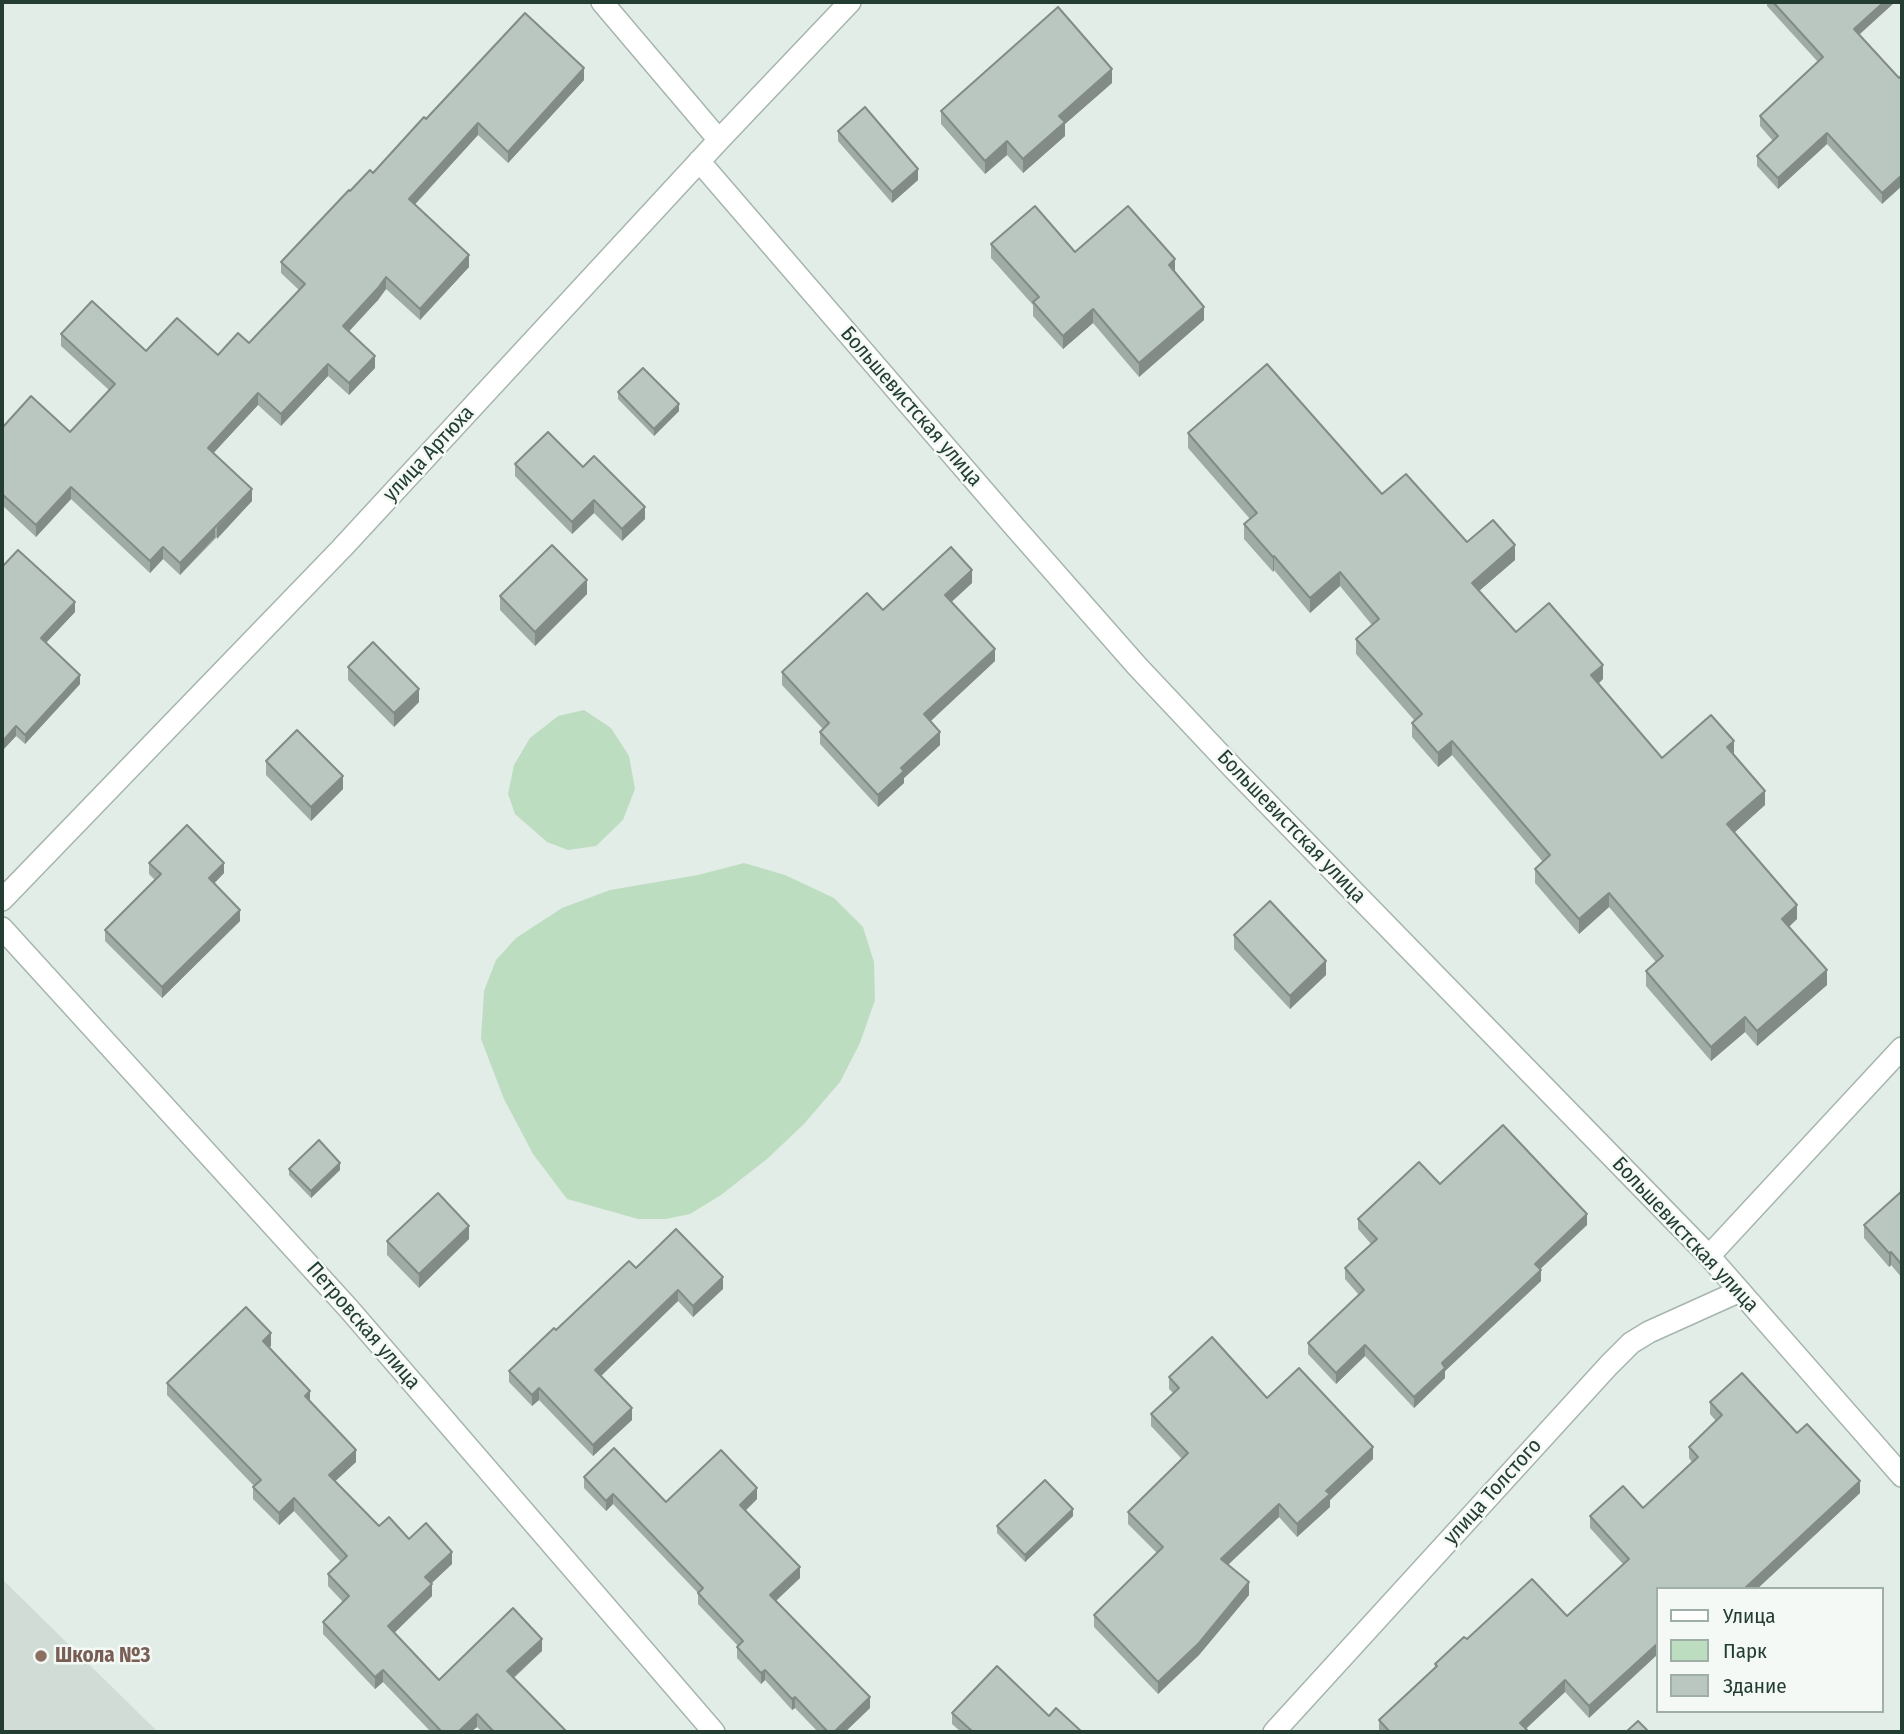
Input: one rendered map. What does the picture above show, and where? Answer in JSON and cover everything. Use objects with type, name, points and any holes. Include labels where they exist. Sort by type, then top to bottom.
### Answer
[{"type":"street","points":[[602,2],[719,140]]},
{"type":"street","name":"улица Артюха","points":[[2,900],[342,548],[699,161],[850,2]]},
{"type":"street","name":"Большевистская улица","points":[[699,161],[1137,666],[1709,1256],[1902,1476]]},
{"type":"street","name":"Петровская улица","points":[[2,928],[349,1309],[713,1732]]},
{"type":"street","points":[[1709,1256],[1902,1048]]},
{"type":"street","name":"улица Толстого","points":[[1274,1732],[1631,1343],[1740,1292]]},
{"type":"shaded area","name":"Школа №3","points":[[2,1579],[158,1732],[2,1732]]},
{"type":"green space","points":[[584,710],[611,728],[629,756],[635,789],[623,820],[596,846],[568,850],[547,842],[515,814],[508,794],[514,765],[530,738],[558,716]]},
{"type":"green space","points":[[744,863],[785,875],[834,898],[863,927],[874,962],[875,1000],[860,1043],[840,1082],[804,1124],[767,1159],[721,1195],[690,1214],[666,1219],[638,1219],[567,1199],[533,1154],[504,1099],[481,1039],[484,991],[496,960],[516,938],[562,908],[610,890],[698,875]]},
{"type":"building","points":[[1773,2],[1884,2],[1854,29],[1899,78],[1902,75],[1902,175],[1882,193],[1827,133],[1778,178],[1757,156],[1778,136],[1760,116],[1823,57]]},
{"type":"building","points":[[1058,7],[1112,69],[1059,116],[1065,122],[1023,159],[1007,141],[985,161],[941,111]]},
{"type":"building","points":[[525,13],[584,68],[508,152],[478,123],[409,199],[469,255],[420,309],[386,277],[343,326],[375,356],[349,383],[328,364],[281,414],[258,393],[208,448],[252,489],[180,563],[163,547],[150,561],[71,487],[36,525],[2,494],[2,428],[31,396],[70,432],[115,384],[61,334],[92,301],[146,351],[177,318],[218,355],[238,333],[249,343],[305,284],[281,262],[349,190],[370,170],[373,173],[424,117],[426,119]]},
{"type":"building","points":[[865,107],[918,169],[892,192],[838,131]]},
{"type":"building","points":[[1035,206],[1075,252],[1128,206],[1175,259],[1169,265],[1204,307],[1139,363],[1093,309],[1063,336],[1033,302],[1039,297],[991,244]]},
{"type":"building","points":[[1267,364],[1382,494],[1406,474],[1467,542],[1493,520],[1515,545],[1472,583],[1516,632],[1549,603],[1603,665],[1591,675],[1662,758],[1711,715],[1734,741],[1727,747],[1765,791],[1727,824],[1797,905],[1782,919],[1827,970],[1757,1031],[1745,1017],[1711,1047],[1646,971],[1663,956],[1609,893],[1579,919],[1535,869],[1550,855],[1452,741],[1438,753],[1412,723],[1422,714],[1356,639],[1379,619],[1340,572],[1310,598],[1244,524],[1257,513],[1188,433]]},
{"type":"building","points":[[643,368],[679,404],[654,429],[618,392]]},
{"type":"building","points":[[548,432],[583,467],[594,456],[645,507],[622,529],[594,500],[572,522],[515,464]]},
{"type":"building","points":[[552,545],[587,580],[535,632],[500,596]]},
{"type":"building","points":[[951,547],[972,570],[945,595],[995,649],[924,714],[940,732],[901,768],[904,771],[878,795],[820,732],[829,723],[782,672],[867,593],[883,610]]},
{"type":"building","points":[[18,550],[75,602],[41,638],[80,675],[25,735],[16,726],[2,742],[2,567]]},
{"type":"building","points":[[373,642],[419,689],[394,713],[348,667]]},
{"type":"building","points":[[297,730],[343,776],[311,807],[266,761]]},
{"type":"building","points":[[187,825],[224,863],[209,878],[240,910],[162,987],[105,930],[161,874],[149,863]]},
{"type":"building","points":[[1270,901],[1326,961],[1290,996],[1234,935]]},
{"type":"building","points":[[1503,1125],[1587,1214],[1535,1264],[1541,1270],[1442,1363],[1445,1368],[1414,1397],[1365,1345],[1336,1373],[1308,1343],[1364,1290],[1345,1268],[1377,1239],[1358,1219],[1419,1162],[1440,1184]]},
{"type":"building","points":[[319,1140],[340,1163],[311,1191],[289,1169]]},
{"type":"building","points":[[1902,1191],[1902,1265],[1864,1225]]},
{"type":"building","points":[[438,1193],[469,1226],[419,1274],[387,1241]]},
{"type":"building","points":[[676,1229],[723,1277],[693,1306],[678,1290],[595,1370],[632,1408],[593,1445],[539,1388],[532,1395],[509,1371],[629,1261],[636,1268]]},
{"type":"building","points":[[246,1307],[271,1333],[263,1341],[310,1391],[305,1396],[356,1450],[329,1475],[379,1526],[389,1517],[409,1539],[426,1523],[452,1552],[425,1577],[432,1584],[388,1626],[439,1680],[513,1608],[542,1639],[507,1671],[567,1732],[494,1732],[477,1714],[458,1732],[442,1732],[383,1670],[375,1677],[323,1622],[349,1596],[328,1574],[347,1556],[294,1498],[279,1513],[253,1487],[261,1480],[167,1383]]},
{"type":"building","points":[[1212,1337],[1267,1398],[1299,1368],[1373,1447],[1326,1491],[1330,1494],[1297,1524],[1279,1504],[1221,1559],[1249,1582],[1199,1643],[1158,1682],[1094,1615],[1163,1547],[1128,1512],[1188,1453],[1151,1414],[1179,1388],[1169,1377]]},
{"type":"building","points":[[1742,1373],[1797,1433],[1807,1424],[1860,1481],[1746,1587],[1656,1587],[1656,1645],[1589,1706],[1565,1680],[1520,1723],[1529,1732],[1390,1732],[1379,1720],[1464,1637],[1467,1639],[1532,1579],[1567,1616],[1629,1559],[1590,1516],[1623,1486],[1643,1508],[1698,1457],[1689,1447],[1722,1415],[1710,1402]]},
{"type":"building","points":[[614,1448],[666,1502],[721,1450],[757,1488],[740,1505],[800,1567],[770,1595],[870,1697],[834,1732],[828,1732],[765,1670],[761,1673],[737,1647],[743,1641],[698,1593],[703,1588],[613,1494],[606,1501],[584,1477]]},
{"type":"building","points":[[1045,1480],[1073,1509],[1025,1555],[997,1526]]},
{"type":"building","points":[[997,1666],[1049,1716],[1056,1708],[1082,1732],[973,1732],[952,1713]]},
{"type":"building","points":[[1638,1721],[1649,1732],[1626,1732]]},
{"type":"place","name":"Школа №3","points":[[41,1656]]}]
